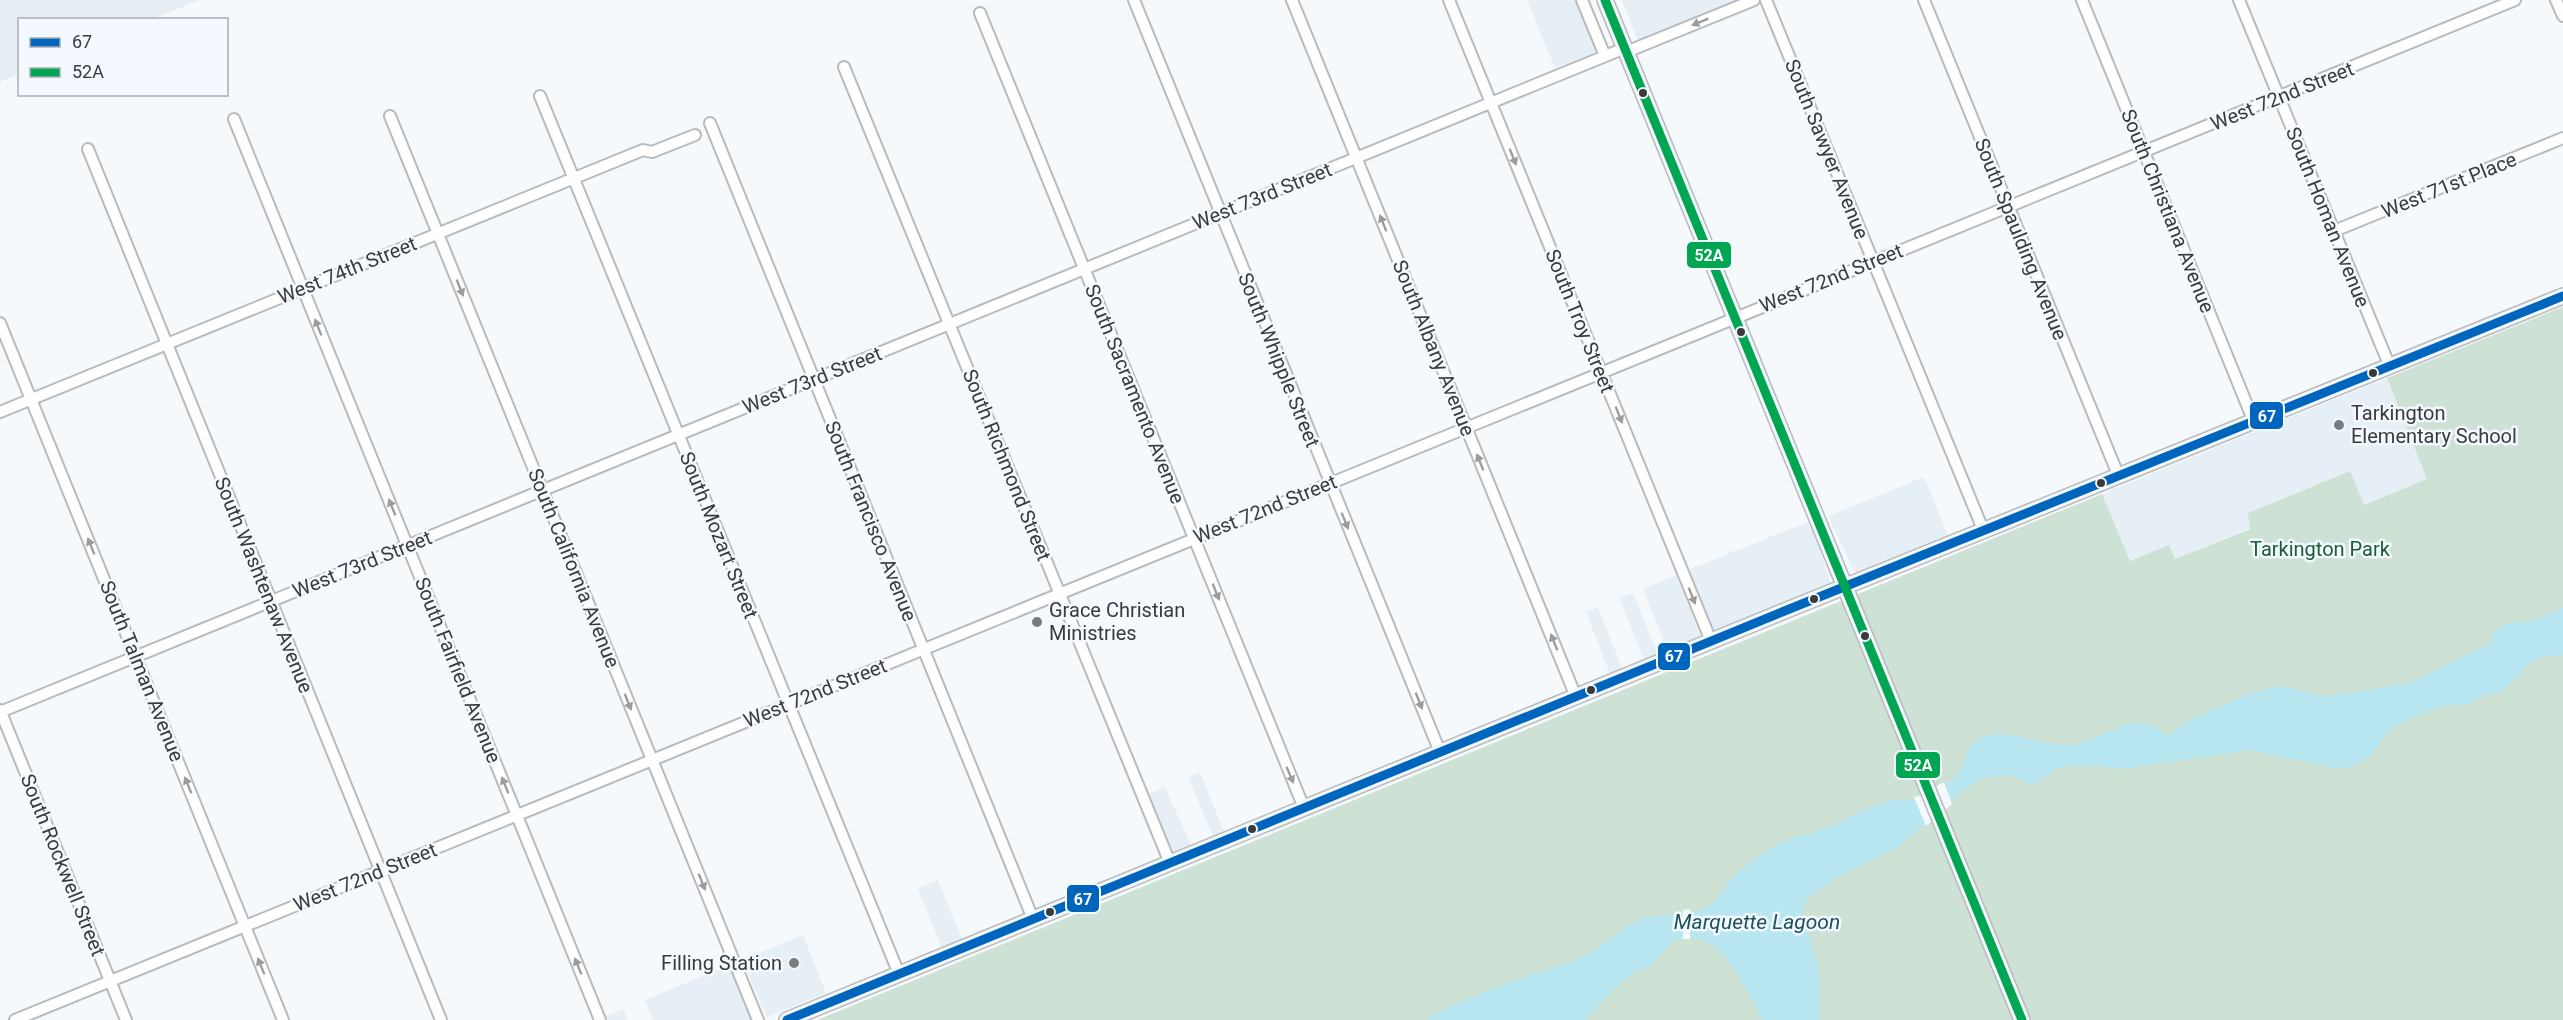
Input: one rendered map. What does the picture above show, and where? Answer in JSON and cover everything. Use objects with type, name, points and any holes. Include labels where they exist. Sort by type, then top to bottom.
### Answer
[{"type":"main road","points":[[1605,0],[2022,1020]]},
{"type":"main road","points":[[787,1020],[1576,696],[2563,296]]},
{"type":"street","name":"South Whipple Street","points":[[1134,0],[1440,752]]},
{"type":"street","name":"South Albany Avenue","points":[[1292,0],[1576,696]]},
{"type":"street","name":"South Troy Street","points":[[1449,0],[1711,641]]},
{"type":"street","points":[[1582,0],[1605,56]]},
{"type":"street","name":"West 73rd Street","points":[[0,711],[1605,56],[1754,0]]},
{"type":"street","name":"South Sawyer Avenue","points":[[1766,0],[1984,532]]},
{"type":"street","name":"South Spaulding Avenue","points":[[1924,0],[2119,477]]},
{"type":"street","name":"South Christiana Avenue","points":[[2082,0],[2254,422]]},
{"type":"street","name":"South Homan Avenue","points":[[2239,0],[2390,367]]},
{"type":"street","name":"West 72nd Street","points":[[15,1020],[2515,0]]},
{"type":"street","points":[[2556,0],[2563,16]]},
{"type":"street","name":"South Sacramento Avenue","points":[[980,13],[1304,808]]},
{"type":"street","name":"South Richmond Street","points":[[844,68],[1170,863]]},
{"type":"street","name":"South Mozart Street","points":[[540,96],[899,974]]},
{"type":"street","name":"South California Avenue","points":[[390,116],[758,1020]]},
{"type":"street","name":"South Fairfield Avenue","points":[[234,119],[600,1020]]},
{"type":"street","name":"South Francisco Avenue","points":[[710,123],[1033,919]]},
{"type":"street","name":"West 74th Street","points":[[0,412],[643,150],[652,152],[695,135]]},
{"type":"street","name":"West 71st Place","points":[[2334,231],[2563,138]]},
{"type":"street","name":"South Washtenaw Avenue","points":[[88,149],[441,1020]]},
{"type":"street","name":"South Talman Avenue","points":[[0,323],[283,1020]]},
{"type":"street","name":"South Rockwell Street","points":[[0,711],[126,1020]]},
{"type":"shaded area","points":[[0,0],[200,0],[155,18],[18,18],[18,74],[0,82]]},
{"type":"shaded area","points":[[1527,0],[1577,0],[1598,51],[1555,68]]},
{"type":"shaded area","points":[[1622,0],[1743,0],[1639,43]]},
{"type":"shaded area","name":"Tarkington Elementary School","points":[[2387,378],[2428,479],[2363,505],[2349,471],[2249,513],[2250,528],[2175,559],[2169,545],[2129,561],[2102,494]]},
{"type":"shaded area","points":[[1924,477],[1948,535],[1855,573],[1828,516]]},
{"type":"shaded area","points":[[1810,521],[1831,584],[1713,631],[1688,570]]},
{"type":"shaded area","points":[[1676,575],[1701,637],[1667,650],[1643,589]]},
{"type":"shaded area","points":[[1633,593],[1658,654],[1644,660],[1619,598]]},
{"type":"shaded area","points":[[1598,607],[1622,668],[1610,674],[1586,612]]},
{"type":"shaded area","points":[[1200,772],[1224,832],[1213,836],[1188,777]]},
{"type":"shaded area","points":[[1165,787],[1191,845],[1173,852],[1147,794]]},
{"type":"shaded area","points":[[938,880],[962,939],[941,947],[918,888]]},
{"type":"shaded area","points":[[803,935],[826,993],[767,1017],[742,960]]},
{"type":"shaded area","points":[[729,965],[751,1020],[653,1020],[645,1000]]},
{"type":"shaded area","points":[[623,1009],[628,1020],[608,1020],[606,1016]]},
{"type":"green space","name":"Tarkington Park","points":[[2563,307],[2563,1020],[817,1020],[2102,494],[2130,561],[2169,545],[2175,559],[2250,529],[2248,513],[2350,471],[2364,505],[2427,479],[2387,378]]},
{"type":"water","name":"Marquette Lagoon","points":[[2563,608],[2563,655],[2542,657],[2530,663],[2505,690],[2486,695],[2468,704],[2446,705],[2403,722],[2391,729],[2370,756],[2350,767],[2339,769],[2248,750],[2124,769],[2065,766],[2055,769],[2038,782],[2031,784],[2008,775],[1980,780],[1966,788],[1899,847],[1838,877],[1815,892],[1805,902],[1802,913],[1818,965],[1820,1020],[1762,1020],[1731,964],[1708,942],[1694,938],[1679,939],[1671,944],[1652,964],[1619,985],[1585,1020],[1425,1020],[1492,989],[1577,960],[1638,921],[1654,916],[1705,909],[1714,902],[1731,879],[1741,870],[1784,842],[1823,829],[1879,804],[1893,800],[1920,799],[1938,790],[1959,772],[1971,745],[1980,738],[1990,735],[2010,735],[2051,744],[2074,744],[2128,724],[2141,723],[2153,726],[2165,735],[2170,735],[2186,722],[2253,692],[2286,687],[2323,697],[2410,683],[2489,644],[2496,629],[2512,622],[2532,622]]},
{"type":"pier","points":[[1944,782],[1952,804],[1926,826],[1914,797]]},
{"type":"pier","points":[[1690,909],[1690,939],[1683,939],[1683,910]]},
{"type":"transit line","name":"52A","points":[[1605,0],[2022,1020]]},
{"type":"transit line","name":"67","points":[[787,1020],[1782,612],[2563,296]]},
{"type":"place","name":"Tarkington Elementary School","points":[[2339,425]]},
{"type":"place","name":"Grace Christian Ministries","points":[[1037,622]]},
{"type":"place","name":"Filling Station","points":[[794,963]]}]
